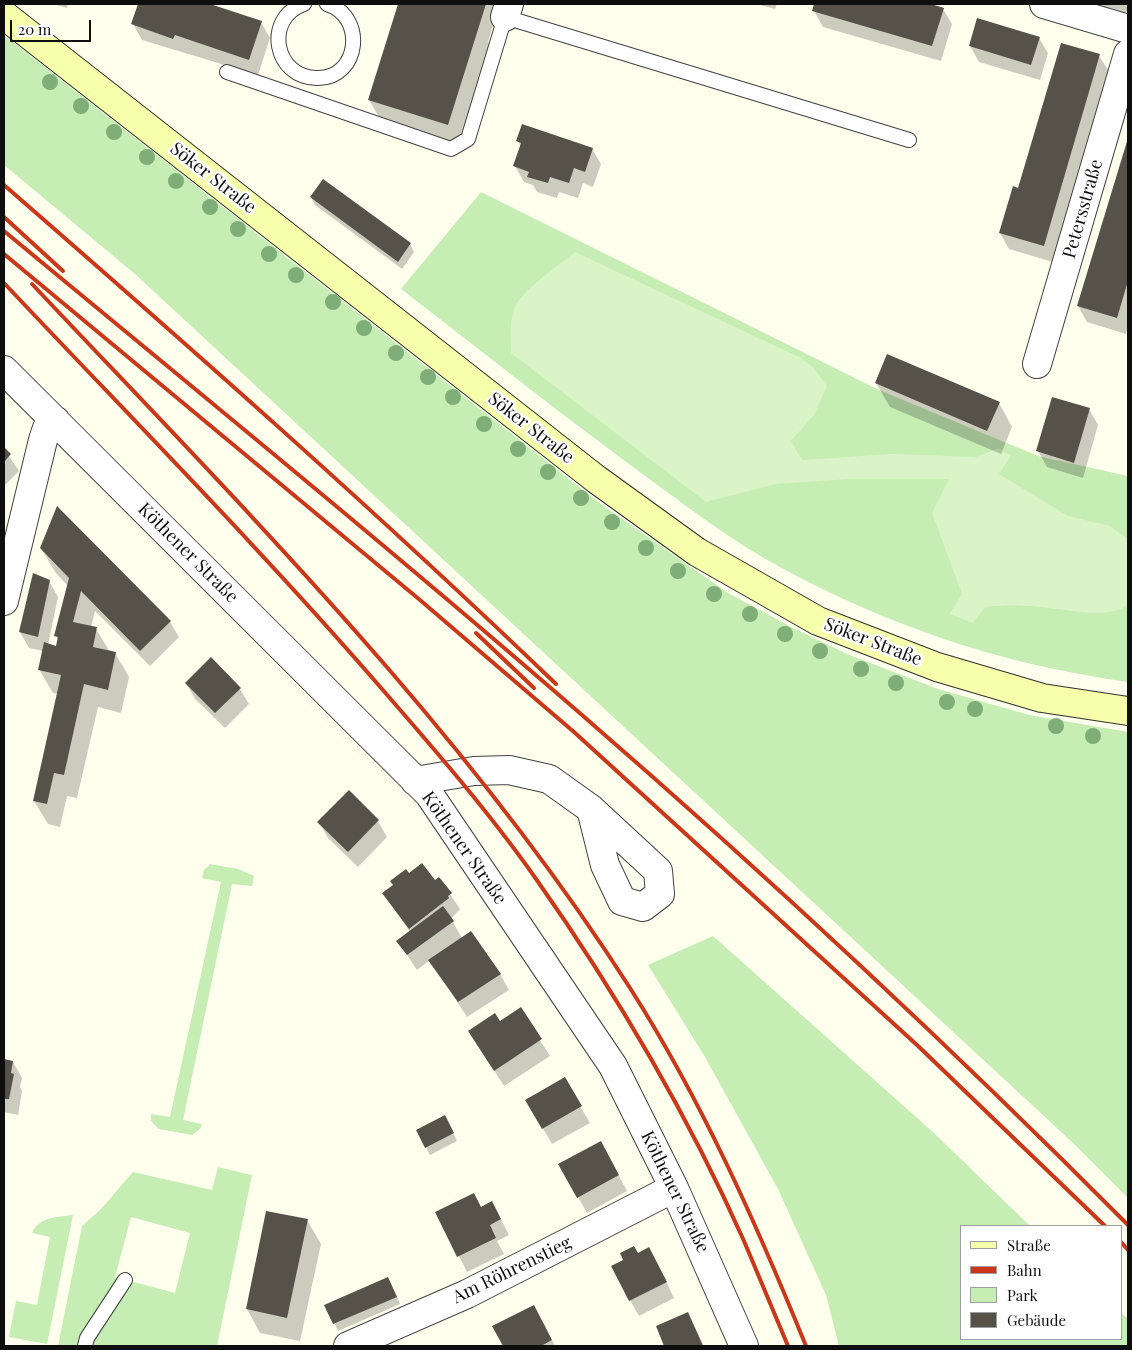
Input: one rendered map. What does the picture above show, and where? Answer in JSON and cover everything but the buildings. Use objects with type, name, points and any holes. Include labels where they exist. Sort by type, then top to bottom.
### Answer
[{"type":"street","points":[[1044,4],[1128,29]]},
{"type":"street","name":"Söker Straße","points":[[4,14],[596,479],[697,552],[818,621],[937,667],[1042,698],[1128,711]]},
{"type":"street","name":"Petersstraße","points":[[1037,364],[1128,54]]},
{"type":"street","name":"Köthener Straße","points":[[4,370],[429,794],[613,1066],[674,1188],[744,1346]]},
{"type":"street","points":[[4,601],[43,440],[47,428],[56,421]]},
{"type":"street","points":[[415,781],[474,771],[509,770],[549,779],[591,808]]},
{"type":"street","name":"Am Röhrenstieg","points":[[348,1346],[467,1294],[674,1188]]},
{"type":"lane","points":[[304,4],[283,9],[278,34],[278,46],[281,57],[288,67],[297,74],[308,78],[332,75],[350,59],[354,47],[351,23],[344,13],[327,4]]},
{"type":"lane","points":[[227,72],[451,149],[468,139],[507,10],[909,140]]},
{"type":"lane","points":[[85,1346],[87,1338],[125,1280]]},
{"type":"green space","points":[[4,35],[601,504],[728,593],[847,654],[938,689],[1029,715],[1128,732],[1128,1198],[1072,1142],[135,274],[4,165]]},
{"type":"green space","points":[[481,192],[879,390],[1038,456],[1128,476],[1128,682],[1082,675],[992,654],[904,625],[819,588],[746,547],[698,515],[589,434],[401,289]]},
{"type":"green space","points":[[575,252],[801,358],[813,367],[827,386],[814,415],[791,441],[802,460],[892,454],[976,457],[998,448],[1011,456],[999,474],[1068,516],[1110,526],[1128,539],[1128,605],[1109,612],[1098,613],[1026,606],[985,607],[973,623],[950,614],[962,594],[932,513],[949,479],[849,479],[776,484],[706,502],[511,353],[512,318],[519,300],[533,286]]},
{"type":"green space","points":[[210,864],[238,869],[254,876],[252,886],[232,884],[183,1120],[202,1124],[200,1129],[192,1135],[159,1129],[151,1121],[151,1114],[170,1117],[221,882],[202,878],[204,870]]},
{"type":"green space","points":[[713,936],[935,1134],[1029,1225],[960,1225],[960,1340],[1122,1340],[1122,1314],[1128,1319],[1128,1346],[839,1346],[826,1295],[778,1189],[705,1057],[648,965]]},
{"type":"green space","points":[[218,1167],[252,1175],[217,1346],[58,1346],[82,1226],[101,1209],[133,1172],[212,1190]],"holes":[[[131,1217],[190,1233],[175,1293],[115,1277]]]},
{"type":"green space","points":[[73,1215],[47,1344],[9,1337],[16,1301],[37,1305],[50,1237],[32,1233],[44,1221],[55,1217]]},
{"type":"railway","points":[[4,185],[283,431],[421,556],[556,684]]},
{"type":"railway","points":[[4,217],[63,271]]},
{"type":"railway","points":[[4,231],[511,653],[652,776],[928,1029],[1128,1225]]},
{"type":"railway","points":[[4,254],[420,600],[574,732],[917,1045],[1104,1225]]},
{"type":"railway","points":[[4,283],[290,585],[480,804],[534,876],[621,1008],[699,1146],[744,1241],[788,1346]]},
{"type":"railway","points":[[32,284],[348,622],[496,800],[565,892],[630,988],[681,1074],[747,1208],[806,1346]]},
{"type":"railway","points":[[476,633],[534,688]]},
{"type":"railway","points":[[1122,1243],[1128,1250]]}]
